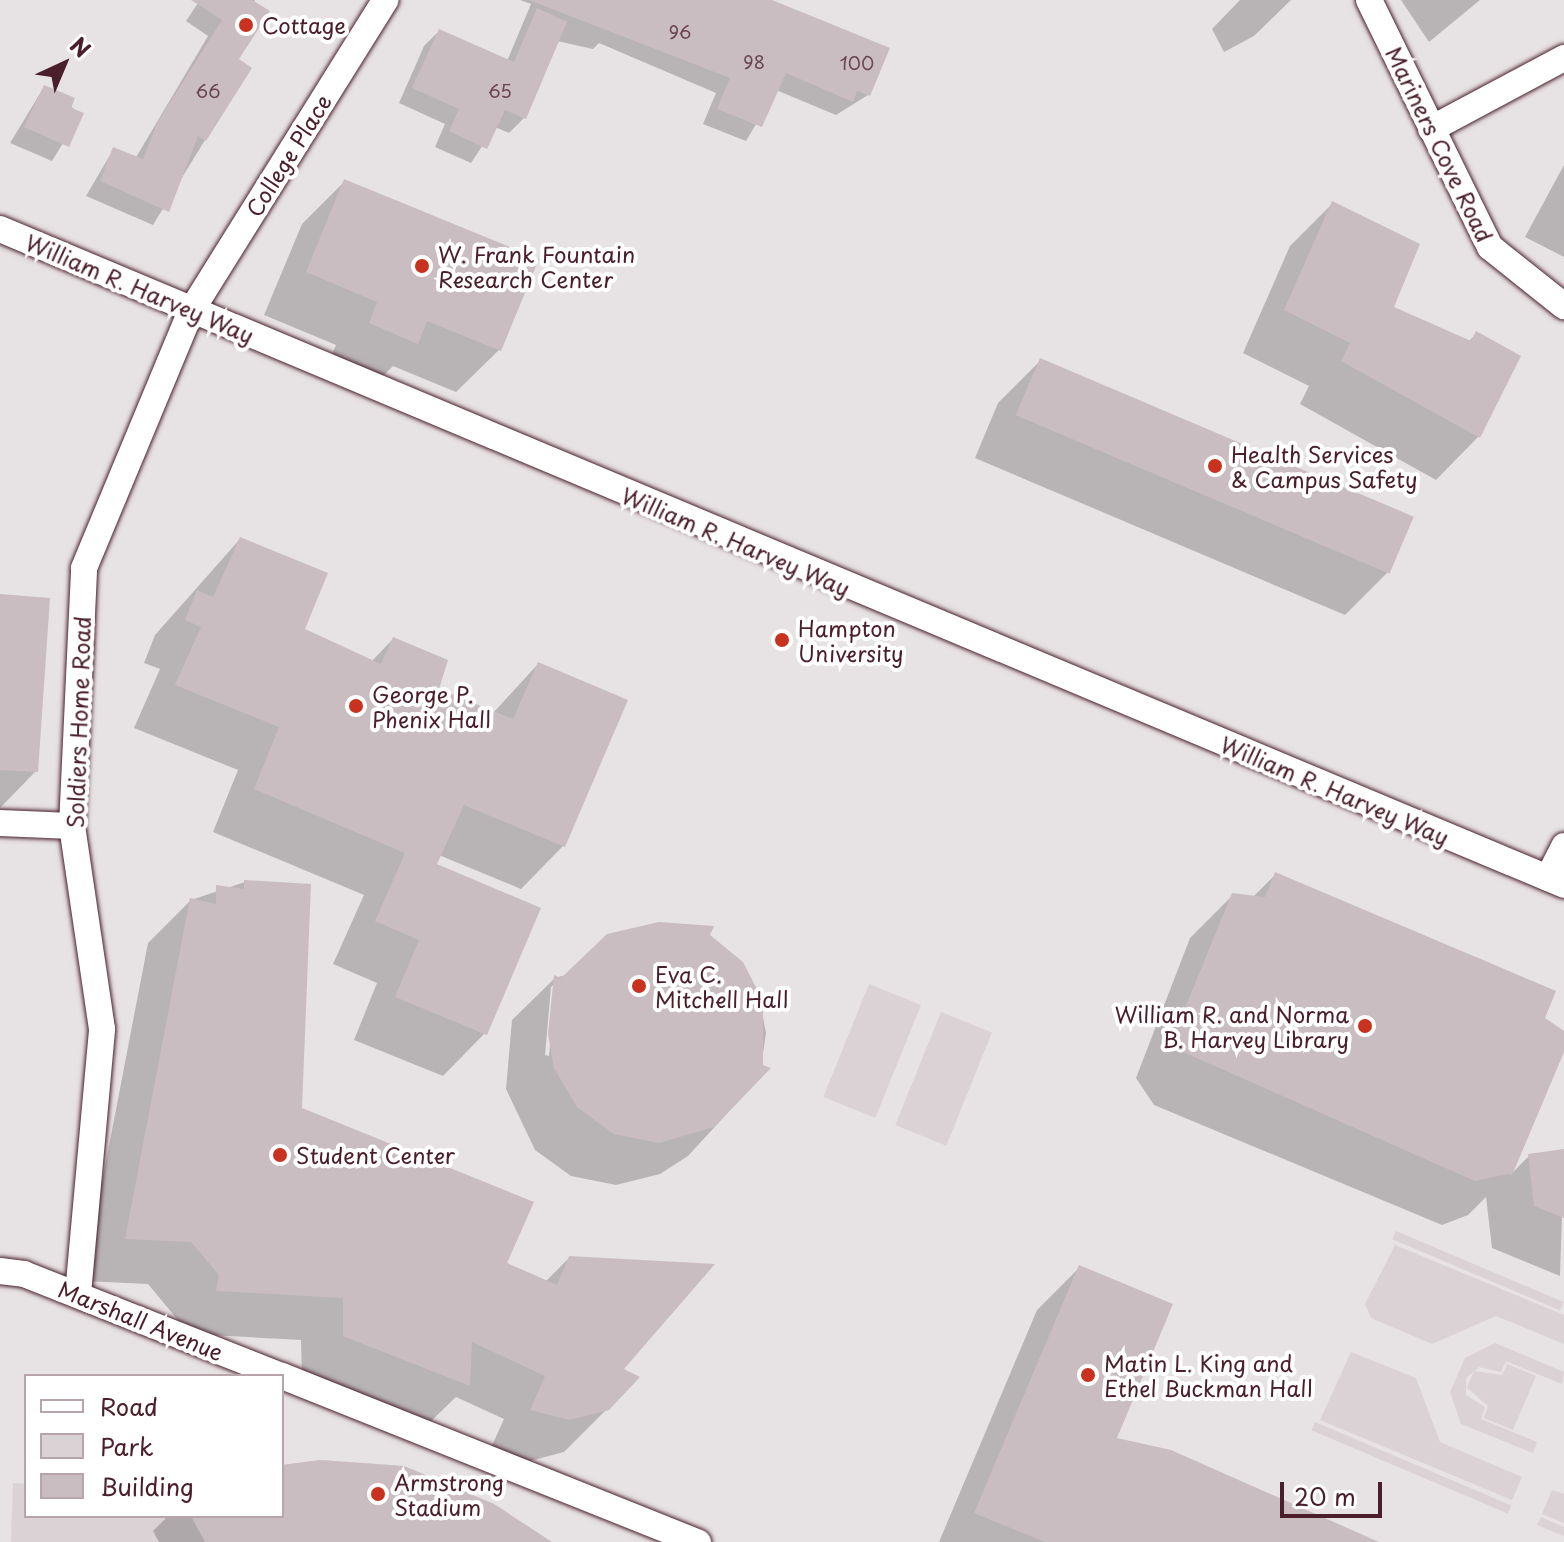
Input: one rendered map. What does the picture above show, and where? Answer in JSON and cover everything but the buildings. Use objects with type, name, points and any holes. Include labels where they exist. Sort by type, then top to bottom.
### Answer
[{"type":"street","name":"College Place","points":[[191,311],[385,0]]},
{"type":"street","name":"Mariners Cove Road","points":[[1369,0],[1490,247],[1564,306]]},
{"type":"street","points":[[1431,129],[1564,58]]},
{"type":"street","name":"William R. Harvey Way","points":[[0,229],[1556,882]]},
{"type":"street","name":"Soldiers Home Road","points":[[78,1294],[102,1029],[72,826],[84,568],[191,311]]},
{"type":"street","points":[[0,823],[72,826]]},
{"type":"street","points":[[1556,882],[1564,846]]},
{"type":"street","name":"Marshall Avenue","points":[[0,1271],[78,1294],[276,1374]]},
{"type":"street","name":"Marshall Avenue","points":[[284,1377],[698,1542]]},
{"type":"shaded area","name":"Hampton University","points":[[0,0],[1564,0],[1564,1542],[0,1542]]},
{"type":"green space","points":[[869,984],[921,1005],[875,1118],[823,1097]]},
{"type":"green space","points":[[941,1012],[992,1033],[946,1146],[895,1125]]},
{"type":"green space","points":[[1396,1231],[1564,1302],[1560,1310],[1392,1239]]},
{"type":"green space","points":[[1395,1245],[1564,1315],[1564,1344],[1496,1316],[1432,1344],[1371,1318],[1365,1304]]},
{"type":"green space","points":[[1495,1343],[1564,1372],[1562,1384],[1506,1361],[1501,1372],[1479,1367],[1466,1378],[1466,1395],[1485,1407],[1481,1419],[1537,1442],[1533,1453],[1461,1424],[1450,1392],[1465,1358]]},
{"type":"green space","points":[[1351,1352],[1416,1378],[1440,1442],[1522,1477],[1512,1500],[1320,1420]]},
{"type":"green space","points":[[1507,1364],[1536,1376],[1513,1430],[1484,1418],[1488,1406],[1467,1388],[1474,1371],[1502,1375]]},
{"type":"green space","points":[[1315,1422],[1511,1505],[1508,1514],[1311,1430]]},
{"type":"green space","name":"Armstrong Stadium","points":[[320,1460],[404,1466],[494,1504],[550,1542],[11,1542],[13,1483],[24,1484],[24,1518],[284,1518],[284,1465]]},
{"type":"green space","points":[[1552,1490],[1564,1494],[1564,1523],[1542,1514]]},
{"type":"green space","points":[[1541,1517],[1564,1527],[1564,1536],[1537,1525]]},
{"type":"place","name":"Cottage","points":[[246,25]]},
{"type":"place","name":"W. Frank Fountain Research Center","points":[[422,266]]},
{"type":"place","name":"Health Services & Campus Safety","points":[[1215,466]]},
{"type":"place","name":"Hampton University","points":[[782,640]]},
{"type":"place","name":"George P. Phenix Hall","points":[[356,706]]},
{"type":"place","name":"Eva C. Mitchell Hall","points":[[639,986]]},
{"type":"place","name":"William R. and Norma B. Harvey Library","points":[[1365,1026]]},
{"type":"place","name":"Student Center","points":[[280,1155]]},
{"type":"place","name":"Matin L. King and Ethel Buckman Hall","points":[[1088,1375]]},
{"type":"place","name":"Armstrong Stadium","points":[[378,1494]]}]
